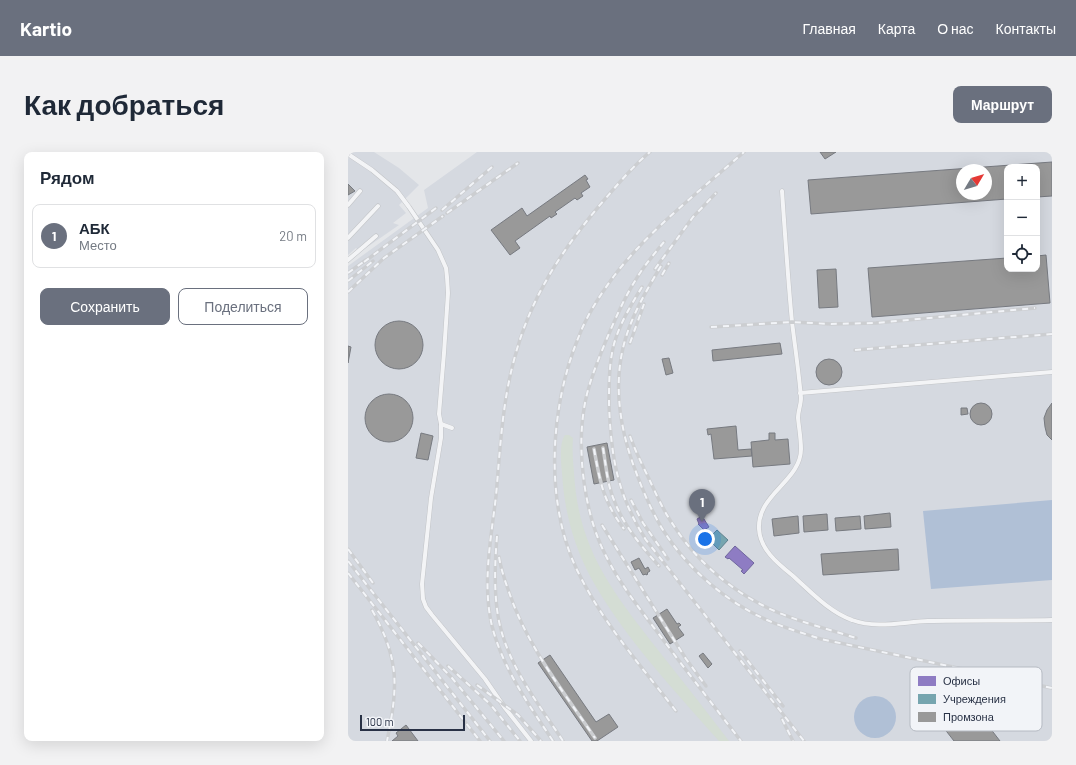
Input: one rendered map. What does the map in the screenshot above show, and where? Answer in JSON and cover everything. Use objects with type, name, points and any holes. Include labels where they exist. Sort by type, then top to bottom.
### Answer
[{"type":"lane","points":[[348,154],[372,170],[397,191],[428,234],[438,250],[446,268],[448,293],[439,414],[441,438],[431,498],[422,584],[423,600],[432,615],[485,679],[505,708],[531,741]]},
{"type":"lane","points":[[348,205],[360,191]]},
{"type":"lane","points":[[782,191],[792,322],[800,393],[800,407],[798,415],[801,449],[800,460],[796,468],[767,502],[760,516],[760,536],[764,546],[780,565],[829,607],[844,617],[861,623],[889,625],[928,621],[1052,620]]},
{"type":"lane","points":[[348,238],[378,206]]},
{"type":"lane","points":[[348,260],[376,236]]},
{"type":"lane","points":[[800,393],[1052,372]]},
{"type":"lane","points":[[441,424],[452,428]]},
{"type":"shaded area","points":[[348,152],[374,152],[399,168],[419,185],[399,205],[406,213],[393,223],[399,225],[360,252],[356,248],[348,255]]},
{"type":"shaded area","points":[[477,152],[1052,152],[1052,741],[348,741],[348,266],[428,208],[424,190]]},
{"type":"shaded area","points":[[565,435],[569,435],[573,438],[573,459],[577,499],[582,524],[590,547],[600,568],[641,629],[729,741],[719,741],[650,662],[617,620],[590,576],[574,539],[567,513],[561,464],[562,443]]},
{"type":"water","points":[[1052,500],[1052,580],[931,589],[923,511]]},
{"type":"water","points":[[875,696],[890,702],[896,717],[890,732],[875,738],[860,732],[854,717],[860,702]]},
{"type":"building: Офисы","points":[[702,516],[709,527],[704,530],[698,524],[697,519]]},
{"type":"building: Офисы","points":[[735,546],[754,563],[744,574],[741,571],[743,570],[729,558],[728,559],[725,557]]},
{"type":"building: Учреждения","points":[[717,530],[728,540],[719,550],[708,539]]},
{"type":"building: Промзона","points":[[820,152],[836,152],[825,159]]},
{"type":"building: Промзона","points":[[1052,162],[1052,196],[1040,197],[1040,164],[1025,164]]},
{"type":"building: Промзона","points":[[992,166],[1004,166],[1004,199],[811,214],[808,180],[956,169],[956,200],[992,200]]},
{"type":"building: Промзона","points":[[585,175],[588,179],[586,180],[590,187],[581,193],[583,196],[577,200],[575,198],[555,212],[557,214],[551,218],[550,216],[515,241],[520,248],[510,255],[491,230],[522,208],[527,216]]},
{"type":"building: Промзона","points":[[348,184],[355,191],[348,195]]},
{"type":"building: Промзона","points":[[1046,255],[1050,303],[872,317],[868,268],[1004,258],[1004,272],[1040,272],[1040,256]]},
{"type":"building: Промзона","points":[[836,269],[838,307],[819,308],[817,270]]},
{"type":"building: Промзона","points":[[399,321],[408,323],[416,328],[421,336],[423,345],[421,354],[416,362],[408,367],[399,369],[390,367],[382,362],[377,354],[375,345],[377,336],[382,328],[390,323]]},
{"type":"building: Промзона","points":[[780,343],[782,354],[713,361],[712,350]]},
{"type":"building: Промзона","points":[[348,346],[351,347],[348,363]]},
{"type":"building: Промзона","points":[[669,358],[673,373],[666,375],[662,359]]},
{"type":"building: Промзона","points":[[829,359],[838,363],[842,372],[838,381],[829,385],[820,381],[816,372],[820,363]]},
{"type":"building: Промзона","points":[[389,394],[398,396],[406,401],[411,409],[413,418],[411,427],[406,435],[398,440],[389,442],[380,440],[372,435],[367,427],[365,418],[367,409],[372,401],[380,396]]},
{"type":"building: Промзона","points":[[981,403],[989,406],[992,414],[989,422],[981,425],[973,422],[970,414],[973,406]]},
{"type":"building: Промзона","points":[[1052,403],[1052,440],[1047,435],[1044,418]]},
{"type":"building: Промзона","points":[[961,408],[967,408],[968,414],[961,415]]},
{"type":"building: Промзона","points":[[736,426],[738,450],[751,449],[752,456],[714,459],[711,434],[708,435],[707,429]]},
{"type":"building: Промзона","points":[[421,433],[433,436],[428,460],[416,458]]},
{"type":"building: Промзона","points":[[769,433],[775,433],[775,440],[788,439],[790,464],[753,467],[751,442],[769,440]]},
{"type":"building: Промзона","points":[[607,443],[614,480],[594,484],[587,447]]},
{"type":"building: Промзона","points":[[890,513],[891,527],[865,529],[864,516]]},
{"type":"building: Промзона","points":[[827,514],[828,530],[804,532],[803,516]]},
{"type":"building: Промзона","points":[[798,516],[799,533],[774,536],[772,519]]},
{"type":"building: Промзона","points":[[860,516],[861,529],[836,531],[835,518]]},
{"type":"building: Промзона","points":[[898,549],[899,570],[823,575],[821,554]]},
{"type":"building: Промзона","points":[[639,558],[645,569],[648,567],[650,571],[646,575],[643,575],[639,568],[635,570],[631,562]]},
{"type":"building: Промзона","points":[[667,609],[677,624],[679,623],[681,625],[678,627],[684,635],[670,644],[653,618]]},
{"type":"building: Промзона","points":[[703,653],[712,664],[708,668],[699,656]]},
{"type":"building: Промзона","points":[[550,655],[596,722],[609,714],[618,727],[597,741],[592,741],[538,663]]},
{"type":"building: Промзона","points":[[406,725],[418,741],[392,741],[398,736],[396,733]]},
{"type":"building: Промзона","points":[[946,731],[992,731],[1000,741],[954,741]]},
{"type":"railway","points":[[553,741],[526,700],[510,672],[497,642],[489,610],[488,561],[507,393],[514,360],[521,337],[529,315],[550,274],[575,236],[590,217],[626,175],[650,152]]},
{"type":"railway","points":[[676,711],[610,626],[598,608],[577,570],[566,543],[559,514],[555,484],[557,423],[569,363],[586,320],[604,290],[628,259],[659,227],[744,152]]},
{"type":"railway","points":[[447,213],[518,163]]},
{"type":"railway","points":[[442,210],[492,167]]},
{"type":"railway","points":[[655,269],[693,217],[716,193]]},
{"type":"railway","points":[[364,262],[436,208]]},
{"type":"railway","points":[[348,292],[384,258],[443,216]]},
{"type":"railway","points":[[664,242],[631,288],[605,343],[591,380],[585,403],[581,440],[587,501],[598,539],[617,576],[630,596],[741,741]]},
{"type":"railway","points":[[348,273],[366,260]]},
{"type":"railway","points":[[348,281],[373,261]]},
{"type":"railway","points":[[662,275],[669,263]]},
{"type":"railway","points":[[661,266],[639,305],[626,337],[620,362],[619,392],[622,421],[628,450],[654,514],[673,544],[684,558],[722,594],[752,613],[767,620],[821,639],[953,667]]},
{"type":"railway","points":[[642,287],[619,329],[612,351],[610,366],[610,423],[614,458],[622,491],[628,507],[646,540],[804,741]]},
{"type":"railway","points":[[630,343],[644,304]]},
{"type":"railway","points":[[711,327],[792,322],[831,324],[876,323],[1035,308]]},
{"type":"railway","points":[[855,350],[1052,334]]},
{"type":"railway","points":[[630,436],[667,515],[692,550],[724,581],[749,598],[773,610],[856,638]]},
{"type":"railway","points":[[603,448],[610,488],[622,518],[659,566]]},
{"type":"railway","points":[[594,449],[603,491],[611,509],[624,529]]},
{"type":"railway","points":[[631,500],[643,523],[668,559]]},
{"type":"railway","points":[[602,525],[686,659],[706,686]]},
{"type":"railway","points":[[497,536],[495,573],[496,600],[500,628],[513,662],[522,679],[563,741]]},
{"type":"railway","points":[[348,549],[373,583]]},
{"type":"railway","points":[[499,557],[517,612],[536,650],[558,685],[595,738]]},
{"type":"railway","points":[[348,561],[490,741]]},
{"type":"railway","points":[[348,573],[480,741]]},
{"type":"railway","points":[[372,610],[388,644],[394,674],[393,705],[387,741]]},
{"type":"railway","points":[[418,643],[452,678],[504,741]]},
{"type":"railway","points":[[740,651],[783,706]]},
{"type":"railway","points":[[448,666],[490,704],[520,741]]},
{"type":"railway","points":[[477,685],[518,715],[541,741]]},
{"type":"railway","points":[[1042,686],[1052,688]]},
{"type":"railway","points":[[782,719],[793,741]]},
{"type":"place","name":"АБК","points":[[702,522]]}]
